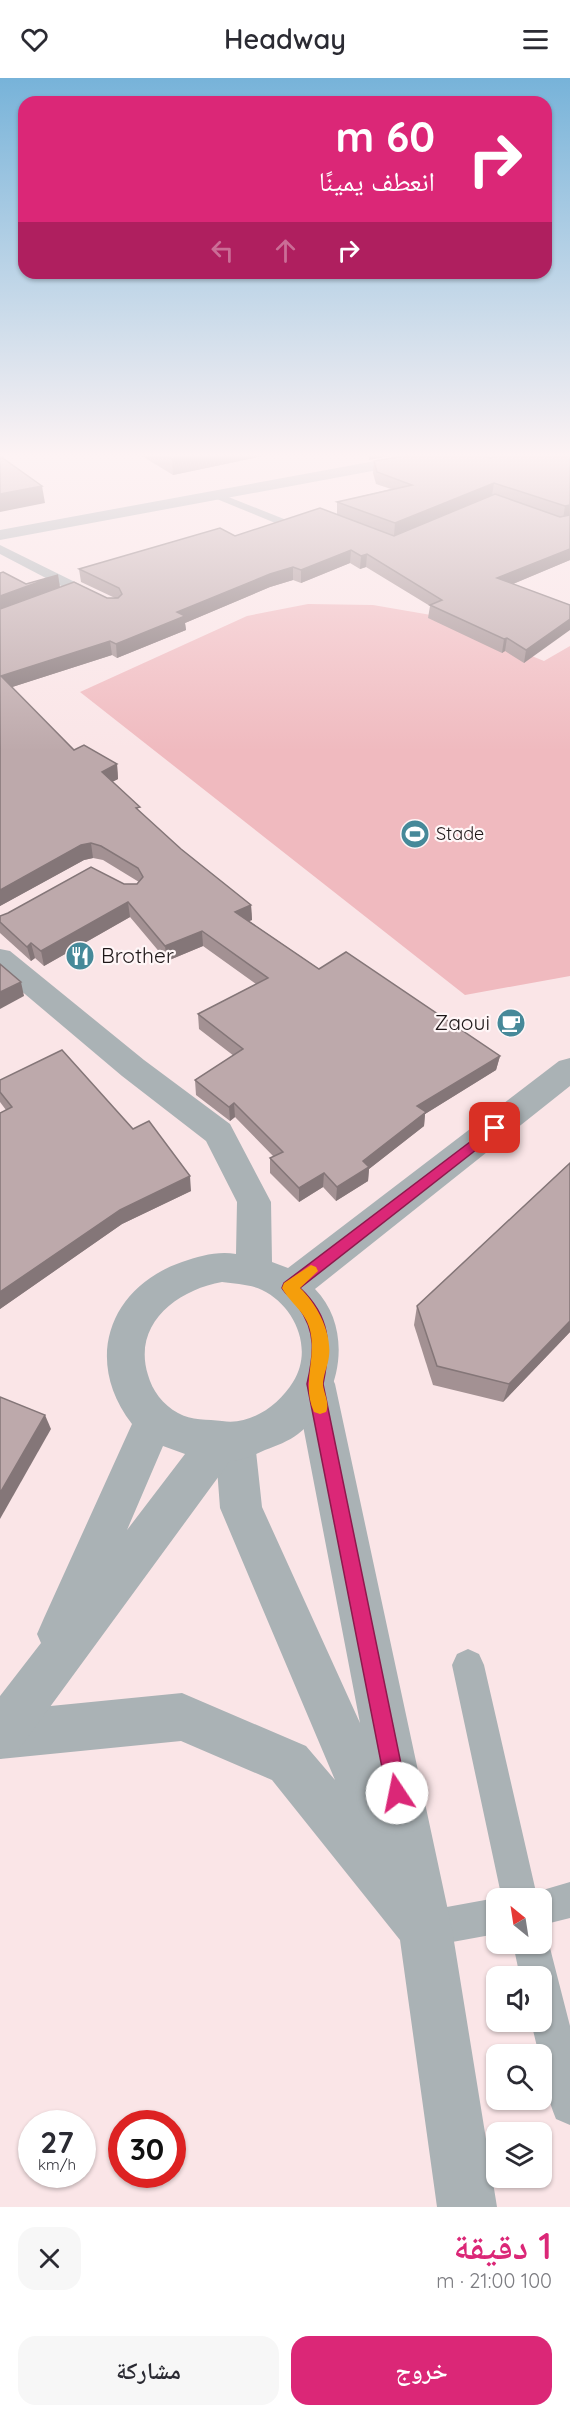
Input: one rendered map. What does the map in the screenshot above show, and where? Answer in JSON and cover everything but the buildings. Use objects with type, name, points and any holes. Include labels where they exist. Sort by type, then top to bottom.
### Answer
[{"type":"street","points":[[0,958],[133,1068],[219,1133],[254,1202],[254,1270]]},
{"type":"street","points":[[290,1288],[570,1070]]},
{"type":"street","points":[[222,1267],[254,1270],[290,1288],[303,1300],[318,1327],[322,1354],[315,1384],[302,1405],[276,1427],[228,1441],[182,1436],[154,1420],[133,1395],[124,1367],[127,1336],[137,1314],[159,1291],[198,1271],[222,1267]]},
{"type":"street","points":[[315,1384],[425,1929],[467,2207]]},
{"type":"street","points":[[36,1688],[154,1420]]},
{"type":"street","points":[[0,1735],[228,1441]]},
{"type":"street","points":[[228,1441],[241,1508],[425,1929]]},
{"type":"street","points":[[0,1735],[182,1717],[290,1763],[425,1929]]},
{"type":"lane","points":[[1,617],[81,590],[7,552]]},
{"type":"lane","points":[[468,1665],[518,1888]]},
{"type":"lane","points":[[552,1904],[570,1900]]},
{"type":"lane","points":[[425,1929],[486,1918]]},
{"type":"lane","points":[[552,2030],[570,2105]]},
{"type":"shaded area","name":"Stade","points":[[308,604],[373,605],[431,615],[544,661],[570,646],[570,976],[465,995],[80,692],[247,616]]},
{"type":"slow traffic","points":[[311,1271],[290,1288],[303,1300],[318,1327],[322,1354],[315,1384],[320,1407]]},
{"type":"place","name":"Stade","points":[[415,834]]},
{"type":"place","name":"Brother","points":[[80,956]]},
{"type":"place","name":"Zaoui","points":[[511,1023]]},
{"type":"route","points":[[397,1793],[315,1384],[322,1354],[318,1327],[303,1300],[290,1288],[495,1128]]}]
